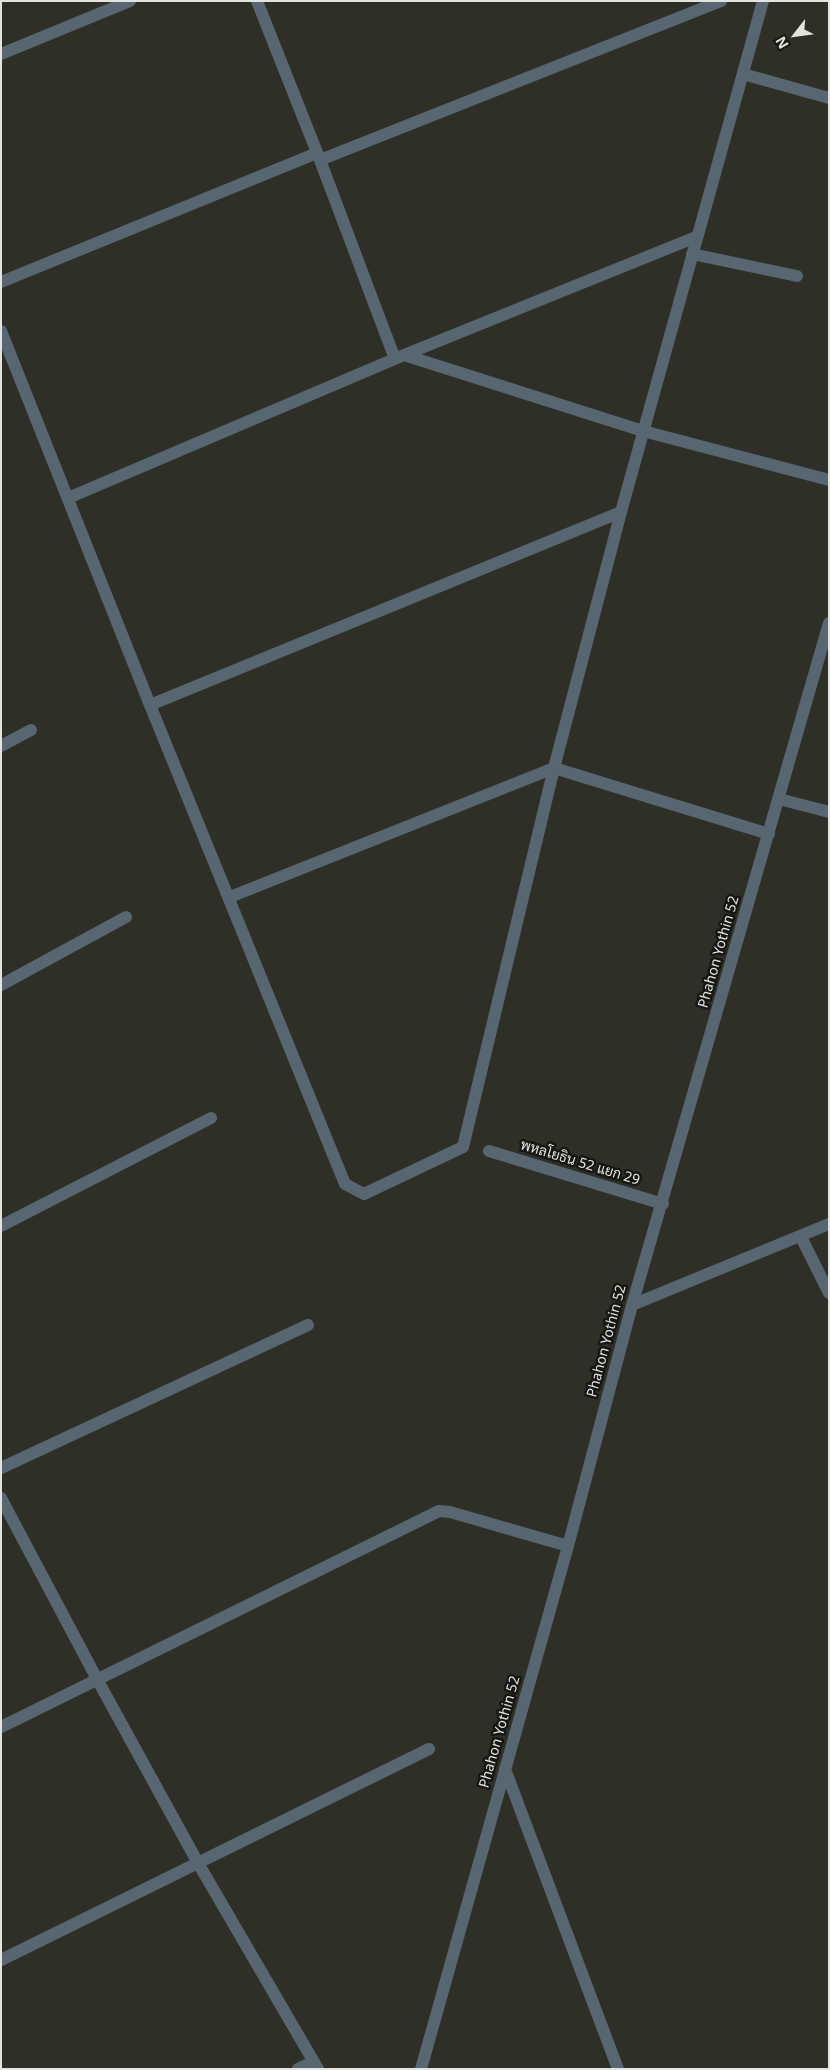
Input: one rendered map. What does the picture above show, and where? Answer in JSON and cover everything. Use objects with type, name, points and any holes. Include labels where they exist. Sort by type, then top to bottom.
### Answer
[{"type":"street","points":[[1,54],[130,1]]},
{"type":"street","points":[[257,1],[400,357]]},
{"type":"street","points":[[1,282],[721,1]]},
{"type":"street","points":[[1,331],[150,705],[230,897],[345,1184],[364,1194],[463,1148],[554,768],[621,512],[696,237],[764,1]]},
{"type":"street","points":[[743,74],[829,98]]},
{"type":"street","points":[[68,498],[400,357],[696,237]]},
{"type":"street","points":[[692,254],[797,276]]},
{"type":"street","points":[[400,357],[643,431],[829,480]]},
{"type":"street","points":[[150,705],[621,512]]},
{"type":"street","name":"Phahon Yothin 52","points":[[421,2069],[568,1546],[632,1306],[779,799],[823,664],[829,623]]},
{"type":"street","points":[[1,746],[31,730]]},
{"type":"street","points":[[230,897],[554,768],[769,834]]},
{"type":"street","points":[[779,799],[829,812]]},
{"type":"street","points":[[1,985],[126,917]]},
{"type":"street","points":[[1,1226],[211,1118]]},
{"type":"street","name":"พหลโยธิน 52 แยก 29","points":[[490,1151],[663,1204]]},
{"type":"street","points":[[632,1306],[829,1224]]},
{"type":"street","points":[[802,1236],[829,1293]]},
{"type":"street","points":[[1,1468],[308,1325]]},
{"type":"street","points":[[1,1498],[97,1680],[198,1863],[315,2065],[298,2069]]},
{"type":"street","points":[[1,1728],[439,1511],[450,1512],[568,1546]]},
{"type":"street","points":[[1,1960],[429,1749]]},
{"type":"street","points":[[505,1769],[618,2069]]}]
